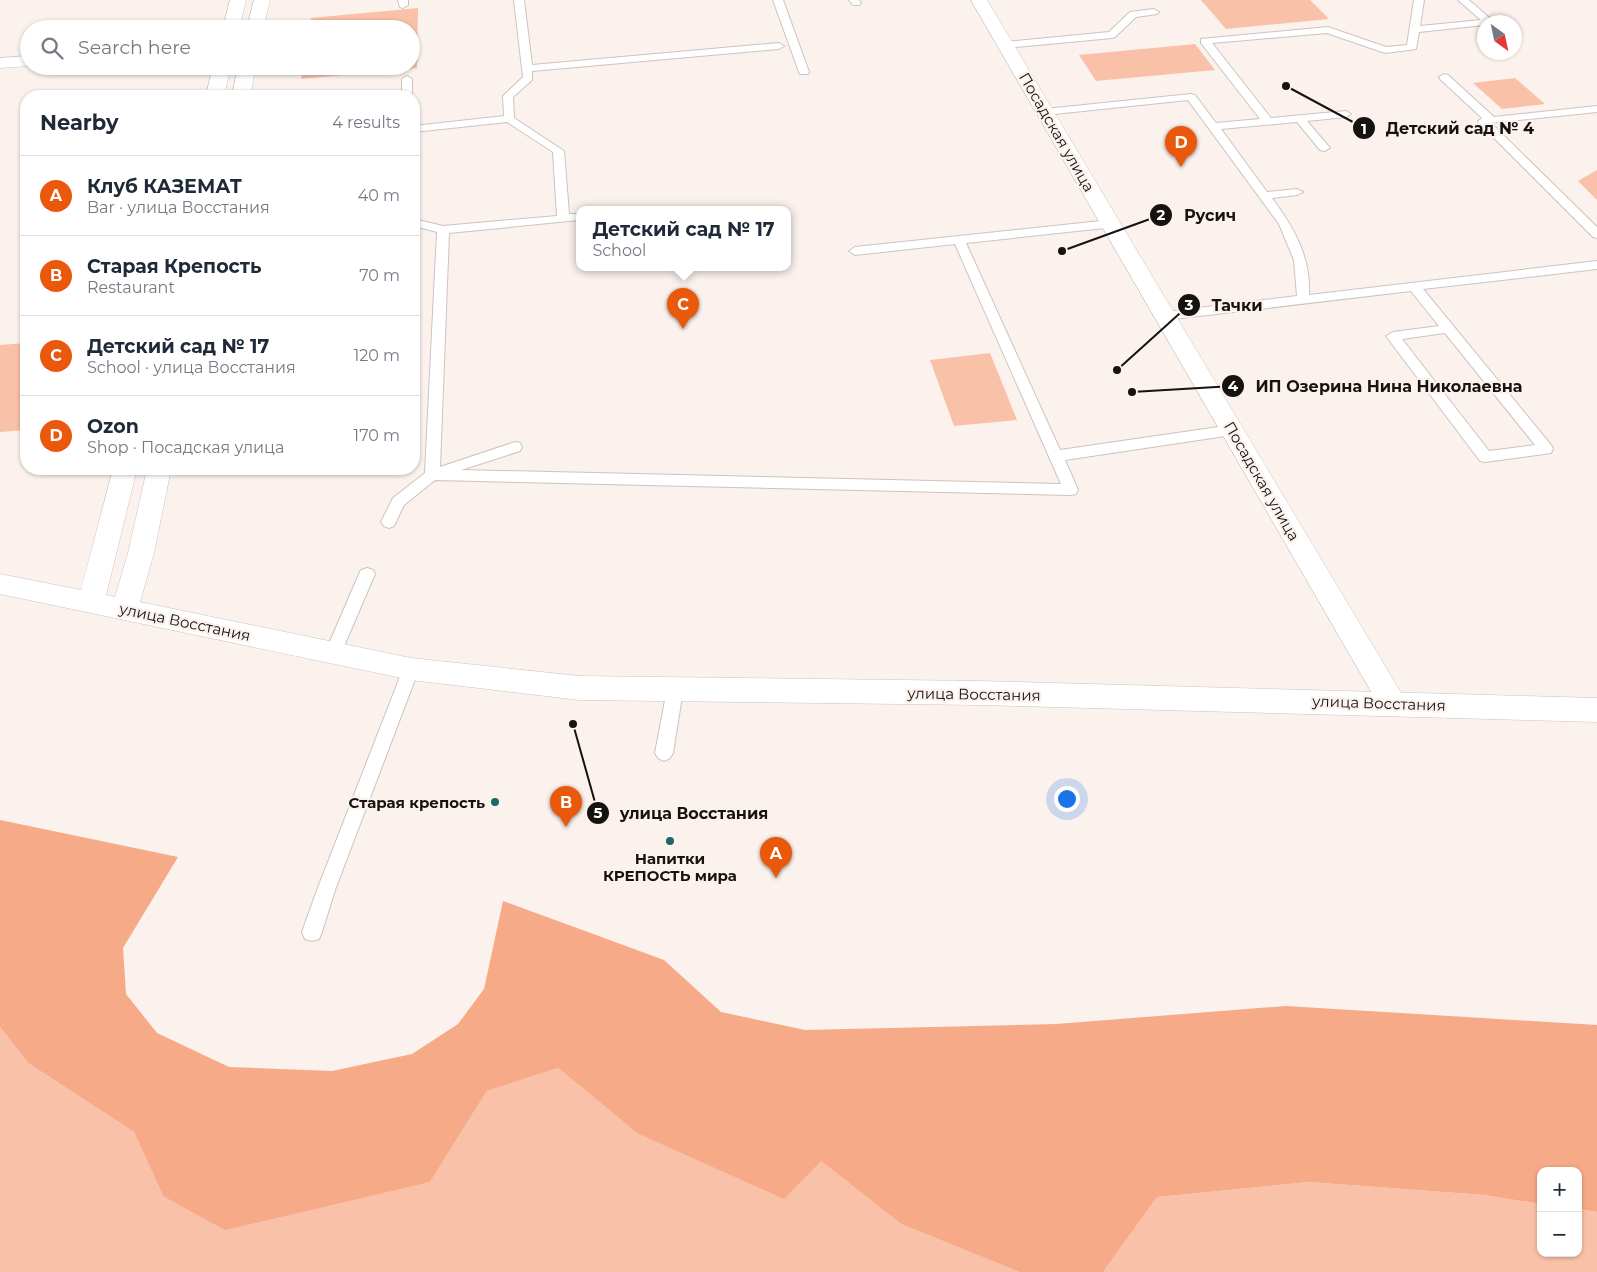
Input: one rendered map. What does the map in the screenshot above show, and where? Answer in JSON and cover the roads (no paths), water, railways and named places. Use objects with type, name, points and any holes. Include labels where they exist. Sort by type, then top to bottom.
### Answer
[{"type":"main road","points":[[233,20],[238,0]]},
{"type":"main road","points":[[258,20],[262,0]]},
{"type":"main road","name":"Посадская улица","points":[[979,0],[1393,704]]},
{"type":"main road","points":[[0,63],[20,62]]},
{"type":"main road","points":[[216,90],[220,75]]},
{"type":"main road","points":[[242,90],[246,75]]},
{"type":"main road","points":[[91,601],[107,546],[124,475]]},
{"type":"main road","points":[[125,609],[141,553],[159,475]]},
{"type":"main road","name":"улица Восстания","points":[[0,584],[91,601],[411,669],[580,688],[980,693],[1597,710]]},
{"type":"lane","points":[[509,120],[508,96],[528,78],[519,0]]},
{"type":"lane","points":[[778,0],[804,72]]},
{"type":"lane","points":[[1268,122],[1205,41],[1328,30],[1385,50],[1412,47],[1419,0]]},
{"type":"lane","points":[[1414,30],[1489,22],[1463,0]]},
{"type":"lane","points":[[1006,45],[1112,35],[1133,14],[1154,12]]},
{"type":"lane","points":[[527,68],[779,46]]},
{"type":"lane","points":[[1444,76],[1491,120]]},
{"type":"lane","points":[[407,79],[407,90]]},
{"type":"lane","points":[[1045,112],[1191,98],[1285,224],[1296,246],[1304,276],[1304,299]]},
{"type":"lane","points":[[1597,109],[1483,121],[1597,234]]},
{"type":"lane","points":[[1212,127],[1346,114]]},
{"type":"lane","points":[[1300,119],[1324,148]]},
{"type":"lane","points":[[420,128],[509,120],[558,152],[563,219]]},
{"type":"lane","points":[[1264,196],[1297,192]]},
{"type":"lane","points":[[420,224],[443,230],[576,217]]},
{"type":"lane","points":[[855,251],[1110,224]]},
{"type":"lane","points":[[432,476],[443,230]]},
{"type":"lane","points":[[432,476],[1071,490],[959,240]]},
{"type":"lane","points":[[1165,316],[1597,265]]},
{"type":"lane","points":[[1414,286],[1546,448],[1485,457],[1393,336],[1448,329]]},
{"type":"lane","points":[[1056,456],[1232,430]]},
{"type":"lane","points":[[389,522],[398,502],[432,476],[515,447]]},
{"type":"lane","points":[[333,653],[367,574]]},
{"type":"lane","points":[[312,932],[326,890],[411,669]]},
{"type":"lane","points":[[664,753],[675,690]]},
{"type":"place","name":"Детский сад № 4","points":[[1286,86]]},
{"type":"place","name":"Ozon","points":[[1181,167]]},
{"type":"place","name":"Русич","points":[[1062,251]]},
{"type":"place","name":"Детский сад № 17","points":[[683,329]]},
{"type":"place","name":"Тачки","points":[[1117,370]]},
{"type":"place","name":"ИП Озерина Нина Николаевна","points":[[1132,392]]},
{"type":"place","name":"улица Восстания","points":[[573,724]]},
{"type":"place","name":"Старая крепость","points":[[495,802]]},
{"type":"place","name":"Старая Крепость","points":[[566,827]]},
{"type":"place","name":"Напитки КРЕПОСТЬ мира","points":[[670,841]]},
{"type":"place","name":"Клуб КАЗЕМАТ","points":[[776,878]]}]
